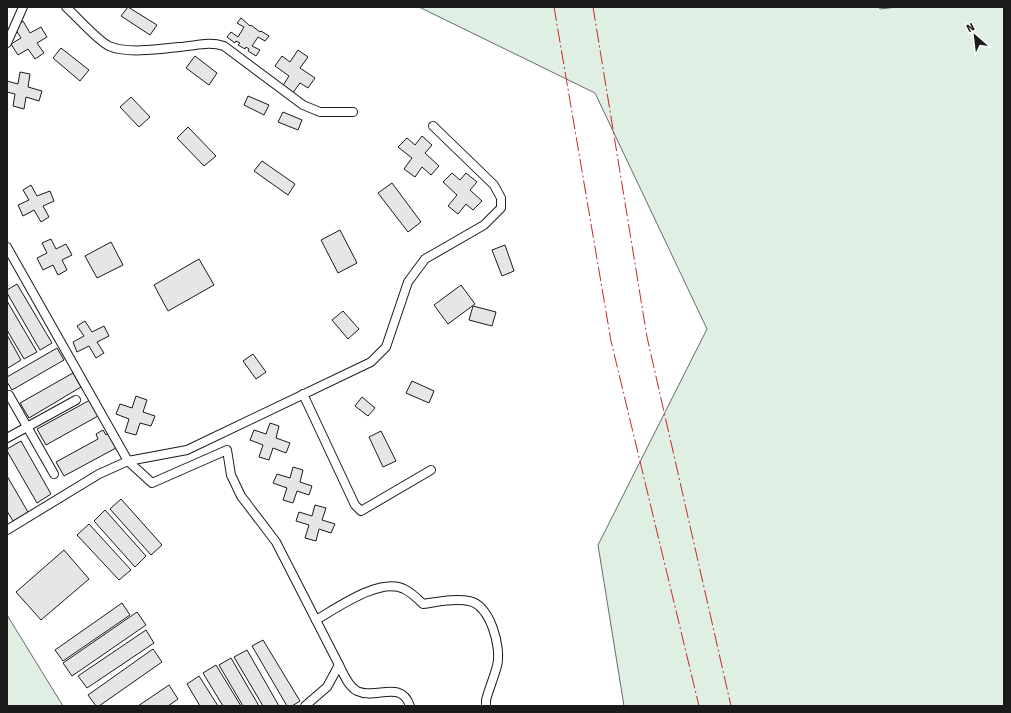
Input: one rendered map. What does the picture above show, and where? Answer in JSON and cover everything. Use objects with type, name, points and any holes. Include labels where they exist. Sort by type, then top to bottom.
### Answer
[{"type":"street","points":[[7,43],[23,7]]},
{"type":"street","points":[[66,7],[108,46],[124,50],[180,47],[205,42],[214,43],[224,46],[303,105],[320,112],[353,112]]},
{"type":"street","points":[[7,530],[99,474],[128,461],[187,450],[371,362],[386,347],[408,282],[425,259],[484,225],[500,208],[501,198],[494,185],[433,126]]},
{"type":"street","points":[[7,247],[128,461],[152,483],[227,450],[232,475],[241,496],[276,542],[351,686],[356,690],[365,693],[398,692],[404,694],[410,706]]},
{"type":"street","points":[[303,394],[355,505],[361,511],[431,470]]},
{"type":"street","points":[[10,395],[54,474]]},
{"type":"street","points":[[7,438],[76,400]]},
{"type":"street","points":[[316,620],[367,593],[390,585],[403,588],[423,604],[448,600],[469,601],[479,604],[492,624],[498,664],[490,683],[486,706]]},
{"type":"street","points":[[305,706],[327,687],[339,665]]},
{"type":"green space","points":[[419,7],[879,7],[880,9],[897,7],[1004,7],[1004,706],[624,706],[598,545],[707,329],[595,93]]},
{"type":"green space","points":[[7,615],[63,706],[7,706]]},
{"type":"building","points":[[128,7],[157,25],[150,35],[121,16]]},
{"type":"building","points":[[241,18],[250,26],[251,25],[260,32],[261,31],[269,36],[265,41],[258,37],[252,46],[260,50],[256,56],[248,51],[249,49],[246,47],[245,49],[238,45],[240,43],[236,41],[235,43],[227,37],[231,32],[238,37],[244,27],[237,23]]},
{"type":"building","points":[[23,21],[30,33],[41,27],[47,37],[37,43],[44,53],[35,59],[28,49],[18,55],[11,44],[21,38],[14,27]]},
{"type":"building","points":[[61,48],[89,70],[80,81],[53,58]]},
{"type":"building","points":[[298,50],[308,57],[300,68],[315,78],[308,88],[300,83],[292,94],[282,87],[289,76],[275,66],[282,56],[290,62]]},
{"type":"building","points":[[195,56],[217,73],[209,85],[186,68]]},
{"type":"building","points":[[20,72],[30,74],[28,87],[42,91],[39,101],[26,97],[24,109],[13,106],[15,94],[7,92],[7,81],[18,84]]},
{"type":"building","points":[[248,96],[269,105],[264,115],[244,105]]},
{"type":"building","points":[[131,97],[150,117],[139,127],[120,107]]},
{"type":"building","points":[[283,112],[302,120],[298,130],[278,122]]},
{"type":"building","points":[[188,127],[216,156],[204,166],[177,138]]},
{"type":"building","points":[[422,136],[432,145],[425,153],[439,166],[431,175],[422,167],[415,177],[404,169],[412,158],[398,147],[407,138],[415,145]]},
{"type":"building","points":[[262,161],[295,184],[288,195],[254,171]]},
{"type":"building","points":[[452,173],[460,180],[466,173],[477,182],[470,190],[482,201],[473,210],[466,204],[458,214],[448,206],[457,195],[443,182]]},
{"type":"building","points":[[392,183],[421,222],[408,232],[378,193]]},
{"type":"building","points":[[31,185],[37,196],[50,191],[54,201],[43,206],[49,217],[41,222],[34,210],[23,216],[18,205],[29,200],[23,190]]},
{"type":"building","points":[[340,230],[357,263],[338,273],[321,240]]},
{"type":"building","points":[[51,239],[56,249],[66,244],[72,255],[62,260],[67,270],[58,275],[53,265],[43,270],[37,258],[47,253],[42,243]]},
{"type":"building","points":[[111,242],[123,265],[97,278],[85,256]]},
{"type":"building","points":[[505,245],[514,271],[502,276],[492,250]]},
{"type":"building","points":[[199,259],[214,285],[168,311],[154,285]]},
{"type":"building","points":[[17,284],[52,343],[40,350],[7,293],[7,290]]},
{"type":"building","points":[[461,285],[475,304],[448,324],[434,305]]},
{"type":"building","points":[[7,301],[37,352],[24,359],[7,330]]},
{"type":"building","points":[[473,306],[496,312],[492,326],[469,320]]},
{"type":"building","points":[[343,311],[359,329],[348,339],[332,320]]},
{"type":"building","points":[[85,321],[92,332],[104,326],[109,336],[97,342],[104,353],[96,358],[89,346],[77,352],[73,342],[84,336],[77,326]]},
{"type":"building","points":[[7,335],[21,360],[8,368],[7,366]]},
{"type":"building","points":[[57,348],[64,360],[12,390],[7,382],[7,377]]},
{"type":"building","points":[[253,354],[266,372],[256,379],[243,361]]},
{"type":"building","points":[[73,373],[81,387],[29,418],[20,403]]},
{"type":"building","points":[[412,381],[434,391],[429,403],[406,393]]},
{"type":"building","points":[[136,396],[147,400],[143,412],[155,416],[151,426],[140,423],[136,435],[125,432],[129,419],[116,414],[120,404],[132,408]]},
{"type":"building","points":[[362,397],[375,408],[368,416],[355,406]]},
{"type":"building","points":[[90,400],[98,416],[46,445],[37,429]]},
{"type":"building","points":[[270,423],[279,426],[276,438],[290,443],[286,453],[273,448],[269,460],[259,457],[263,445],[250,440],[254,430],[266,434]]},
{"type":"building","points":[[103,430],[106,435],[108,433],[116,448],[64,476],[56,462],[98,439],[96,434]]},
{"type":"building","points":[[381,431],[396,461],[383,467],[369,437]]},
{"type":"building","points":[[21,441],[51,494],[37,503],[7,451],[7,449]]},
{"type":"building","points":[[293,467],[303,470],[300,482],[312,486],[309,495],[297,491],[293,503],[283,500],[287,488],[273,483],[277,474],[290,478]]},
{"type":"building","points":[[7,476],[28,512],[13,521],[7,511]]},
{"type":"building","points":[[121,499],[162,545],[151,555],[110,509]]},
{"type":"building","points":[[315,505],[326,508],[322,520],[335,524],[331,533],[319,529],[316,541],[305,538],[309,525],[296,521],[299,512],[312,516]]},
{"type":"building","points":[[105,510],[146,556],[135,567],[94,521]]},
{"type":"building","points":[[89,524],[131,570],[119,580],[77,535]]},
{"type":"building","points":[[64,550],[89,579],[41,620],[16,592]]},
{"type":"building","points":[[122,603],[130,615],[63,661],[55,650]]},
{"type":"building","points":[[137,612],[146,625],[72,676],[63,663]]},
{"type":"building","points":[[146,630],[154,643],[87,688],[78,676]]},
{"type":"building","points":[[263,640],[300,701],[292,706],[287,706],[252,646]]},
{"type":"building","points":[[153,649],[162,662],[99,706],[96,706],[88,695]]},
{"type":"building","points":[[247,650],[279,706],[263,706],[234,657]]},
{"type":"building","points":[[231,658],[259,706],[243,706],[219,665]]},
{"type":"building","points":[[216,665],[241,706],[223,706],[203,673]]},
{"type":"building","points":[[199,676],[218,706],[200,706],[187,684]]},
{"type":"building","points":[[169,685],[178,699],[168,706],[138,706]]},
{"type":"power","points":[[554,7],[611,341],[699,706]]},
{"type":"power","points":[[593,7],[647,337],[731,706]]}]
